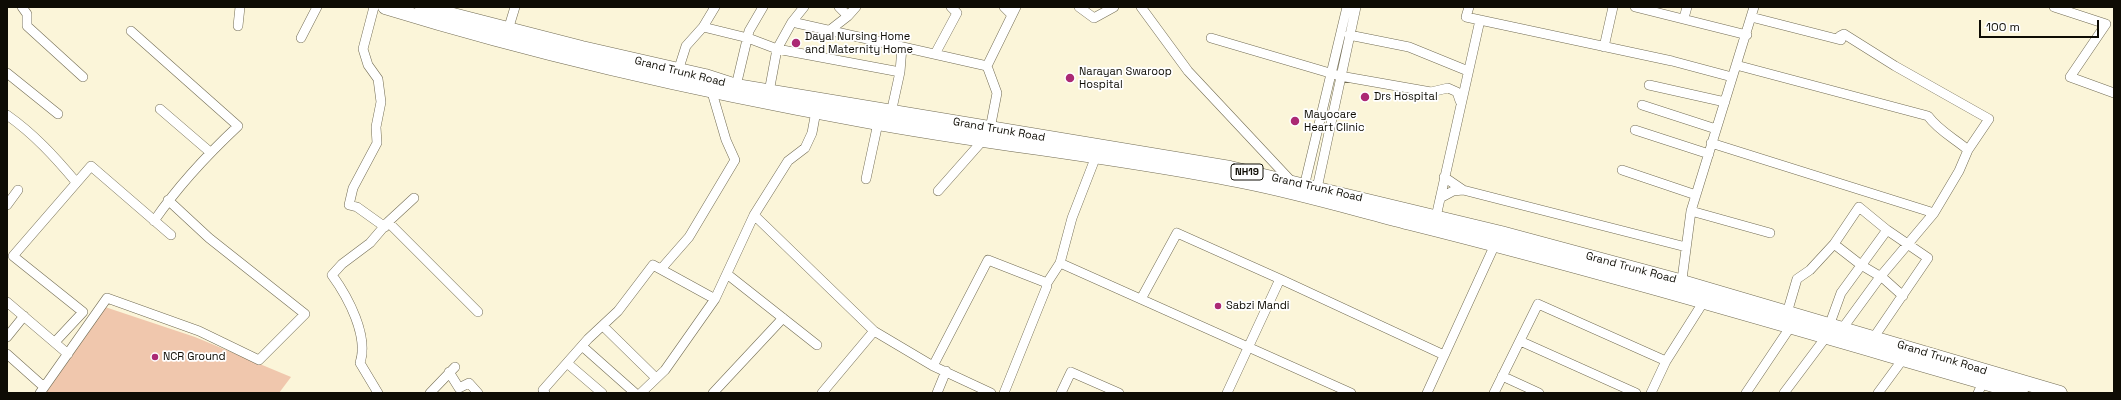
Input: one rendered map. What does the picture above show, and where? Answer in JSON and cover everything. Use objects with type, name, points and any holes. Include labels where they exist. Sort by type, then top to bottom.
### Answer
[{"type":"highway","name":"Grand Trunk Road","points":[[385,7],[430,21],[628,72],[878,123],[987,134]]},
{"type":"highway","name":"Grand Trunk Road","points":[[422,7],[508,30],[678,71],[706,76],[736,86],[891,113],[987,134],[1098,152],[1230,168],[1681,288],[1833,331],[1874,338],[2060,393]]},
{"type":"highway","name":"Grand Trunk Road","points":[[1306,189],[1436,217],[1498,239]]},
{"type":"highway","name":"Grand Trunk Road","points":[[1681,288],[1704,301],[1789,319]]},
{"type":"highway","name":"Grand Trunk Road","points":[[1833,331],[1980,388],[2021,393]]},
{"type":"street","points":[[22,7],[27,14],[27,26],[83,77]]},
{"type":"street","points":[[238,26],[240,7]]},
{"type":"street","points":[[301,38],[317,7]]},
{"type":"street","points":[[374,7],[363,49],[368,65],[378,79],[381,102],[376,127],[377,143],[353,188],[349,205],[386,225],[478,312]]},
{"type":"street","points":[[508,30],[515,7]]},
{"type":"street","points":[[678,71],[686,46],[703,27],[715,7]]},
{"type":"street","points":[[736,86],[749,31],[763,7]]},
{"type":"street","points":[[769,92],[777,49],[792,22],[804,7]]},
{"type":"street","points":[[840,7],[848,16]]},
{"type":"street","points":[[830,30],[848,16],[856,7]]},
{"type":"street","points":[[935,54],[956,13],[951,7]]},
{"type":"street","points":[[938,191],[987,134],[997,93],[987,66],[1014,11],[1004,7]]},
{"type":"street","points":[[1079,7],[1094,18],[1114,7]]},
{"type":"street","points":[[1141,7],[1188,71],[1306,189]]},
{"type":"street","points":[[1306,189],[1330,73],[1347,7]]},
{"type":"street","points":[[1306,189],[1340,76],[1356,7]]},
{"type":"street","points":[[1469,7],[1466,17],[1732,77]]},
{"type":"street","points":[[1604,47],[1613,7]]},
{"type":"street","points":[[1635,7],[1684,18],[1747,35]]},
{"type":"street","points":[[1684,18],[1687,7]]},
{"type":"street","points":[[1681,288],[1691,211],[1732,77],[1747,35],[1754,7]]},
{"type":"street","points":[[2054,7],[2106,24],[2070,76],[2114,93]]},
{"type":"street","points":[[1751,17],[1841,40],[1840,36],[1844,34],[1895,66],[1989,119],[1968,150],[1934,213],[1833,331],[1784,393]]},
{"type":"street","points":[[1436,217],[1460,102],[1480,20]]},
{"type":"street","points":[[792,22],[987,66]]},
{"type":"street","points":[[703,27],[748,38],[777,49],[900,72]]},
{"type":"street","points":[[131,30],[238,126],[210,152],[168,200],[154,222]]},
{"type":"street","points":[[1350,35],[1409,48],[1468,71]]},
{"type":"street","points":[[1211,38],[1340,76],[1431,92],[1448,88],[1457,92],[1460,102]]},
{"type":"street","points":[[891,113],[900,72],[902,47]]},
{"type":"street","points":[[1736,66],[1928,116],[1938,129],[1950,135],[1968,150]]},
{"type":"street","points":[[7,73],[58,114]]},
{"type":"street","points":[[1649,85],[1725,102]]},
{"type":"street","points":[[661,270],[688,237],[735,160],[726,140],[711,89]]},
{"type":"street","points":[[1642,105],[1716,129]]},
{"type":"street","points":[[160,109],[210,152]]},
{"type":"street","points":[[641,393],[665,370],[715,299],[754,215],[788,161],[805,148],[812,133],[816,111]]},
{"type":"street","points":[[7,115],[25,128],[49,151],[76,182]]},
{"type":"street","points":[[866,179],[878,123]]},
{"type":"street","points":[[1635,130],[1709,154]]},
{"type":"street","points":[[1711,143],[1934,213]]},
{"type":"street","points":[[933,366],[988,260],[1047,283],[1060,263],[1072,218],[1098,152]]},
{"type":"street","points":[[55,342],[83,312],[13,256],[91,166],[154,222],[171,234]]},
{"type":"street","points":[[1622,170],[1696,195]]},
{"type":"street","points":[[1444,177],[1463,190],[1686,247]]},
{"type":"street","points":[[7,205],[18,190]]},
{"type":"street","points":[[1440,198],[1453,191],[1463,190]]},
{"type":"street","points":[[378,393],[360,363],[363,353],[362,344],[354,316],[343,291],[332,275],[342,264],[370,243],[414,198]]},
{"type":"street","points":[[7,354],[42,390],[107,298],[199,332],[259,360],[305,314],[209,238],[168,200]]},
{"type":"street","points":[[1746,393],[1789,319],[1798,279],[1810,270],[1834,244],[1859,207],[1888,230],[1928,258],[1874,338]]},
{"type":"street","points":[[1691,211],[1770,233]]},
{"type":"street","points":[[754,215],[874,331],[933,366],[991,393]]},
{"type":"street","points":[[1833,331],[1841,293],[1888,230]]},
{"type":"street","points":[[1141,299],[1176,233],[1280,279],[1444,355]]},
{"type":"street","points":[[1427,393],[1498,239]]},
{"type":"street","points":[[1834,244],[1861,265],[1880,277],[1903,296]]},
{"type":"street","points":[[1060,263],[1351,393]]},
{"type":"street","points":[[545,393],[542,390],[582,346],[618,311],[652,265],[715,299]]},
{"type":"street","points":[[727,274],[817,345]]},
{"type":"street","points":[[1227,393],[1247,346],[1280,279]]},
{"type":"street","points":[[1004,393],[1047,286]]},
{"type":"street","points":[[1651,393],[1666,361],[1704,301]]},
{"type":"street","points":[[7,302],[68,354]]},
{"type":"street","points":[[1494,393],[1538,304],[1666,361]]},
{"type":"street","points":[[7,337],[24,316]]},
{"type":"street","points":[[713,393],[783,318]]},
{"type":"street","points":[[603,326],[656,378]]},
{"type":"street","points":[[822,393],[874,331]]},
{"type":"street","points":[[1520,340],[1636,393]]},
{"type":"street","points":[[582,346],[635,393]]},
{"type":"street","points":[[1878,393],[1903,359]]},
{"type":"street","points":[[567,363],[602,393]]},
{"type":"street","points":[[430,393],[452,370],[459,388],[469,383],[478,393]]},
{"type":"street","points":[[937,393],[946,372]]},
{"type":"street","points":[[1061,393],[1071,372],[1119,393]]},
{"type":"street","points":[[1502,376],[1540,393]]},
{"type":"shaded area","name":"NCR Ground","points":[[105,307],[195,337],[291,377],[279,393],[42,393]]},
{"type":"place","name":"Dayal Nursing Home and Maternity Home","points":[[796,43]]},
{"type":"place","name":"Narayan Swaroop Hospital","points":[[1070,78]]},
{"type":"place","name":"Drs Hospital","points":[[1365,97]]},
{"type":"place","name":"Mayocare Heart Clinic","points":[[1295,121]]},
{"type":"place","name":"Sabzi Mandi","points":[[1218,306]]},
{"type":"place","name":"NCR Ground","points":[[155,357]]}]
